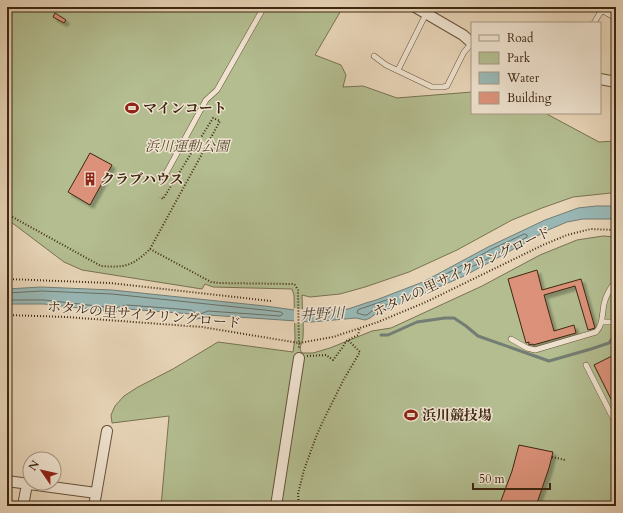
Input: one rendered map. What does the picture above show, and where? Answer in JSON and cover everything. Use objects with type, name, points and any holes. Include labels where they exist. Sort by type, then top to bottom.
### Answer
[{"type":"street","points":[[415,7],[471,42]]},
{"type":"street","points":[[601,79],[616,82]]},
{"type":"street","points":[[276,506],[299,358]]},
{"type":"street","points":[[94,506],[107,431]]},
{"type":"street","points":[[7,481],[22,483]]},
{"type":"street","points":[[62,489],[96,493]]},
{"type":"street","points":[[23,506],[26,491]]},
{"type":"lane","points":[[164,177],[206,100],[217,90],[264,7]]},
{"type":"lane","points":[[595,22],[600,13],[604,11],[616,18]]},
{"type":"lane","points":[[398,70],[426,14]]},
{"type":"lane","points":[[374,56],[386,65],[432,87],[443,88],[447,86],[464,52],[471,44]]},
{"type":"lane","points":[[511,339],[527,348],[535,350],[599,330],[608,292],[616,281]]},
{"type":"lane","points":[[601,322],[616,322]]},
{"type":"lane","points":[[586,365],[616,424]]},
{"type":"path","points":[[7,214],[101,266],[116,268],[131,264],[142,258],[150,249],[220,121],[213,118],[163,199],[160,197]]},
{"type":"path","name":"ホタルの里サイクリングロード","points":[[7,315],[66,317],[202,327],[299,342],[333,337],[378,322],[426,302],[543,245],[567,235],[591,229],[616,230]]},
{"type":"path","points":[[150,249],[211,282],[295,285],[298,290],[299,342]]},
{"type":"path","points":[[7,278],[110,283],[271,301]]},
{"type":"path","points":[[299,358],[310,355],[326,355],[333,360],[346,341],[358,335],[360,328]]},
{"type":"path","points":[[299,506],[298,494],[304,470],[316,437],[344,378],[360,352],[348,340]]},
{"type":"path","points":[[552,457],[565,460]]},
{"type":"green space","name":"浜川運動公園","points":[[7,7],[343,7],[315,55],[341,65],[346,75],[343,87],[363,86],[397,98],[471,92],[471,114],[547,114],[599,142],[616,141],[616,193],[573,197],[542,208],[512,220],[457,250],[409,272],[365,287],[340,294],[310,297],[302,295],[303,338],[300,348],[302,353],[313,353],[330,348],[372,331],[391,328],[482,286],[540,255],[577,240],[603,236],[616,237],[616,506],[161,506],[169,416],[112,423],[111,415],[115,406],[124,396],[138,387],[173,369],[218,342],[293,352],[295,339],[294,295],[292,289],[213,287],[205,284],[202,289],[82,270],[64,262],[7,219]]},
{"type":"water","name":"井野川","points":[[616,206],[616,219],[583,219],[567,222],[548,230],[464,276],[365,320],[356,318],[311,322],[208,315],[196,319],[191,314],[127,309],[115,312],[44,304],[7,304],[7,289],[41,287],[112,290],[309,312],[348,309],[423,282],[488,247],[545,220],[578,208]]},
{"type":"pier","points":[[294,308],[302,309],[302,324],[294,323]]},
{"type":"building","points":[[55,13],[66,20],[64,23],[53,17]]},
{"type":"building","name":"クラブハウス","points":[[90,153],[112,165],[90,205],[68,192]]},
{"type":"building","points":[[537,270],[542,290],[581,279],[595,328],[588,330],[575,286],[544,295],[554,331],[574,325],[576,333],[533,345],[529,345],[529,342],[526,343],[508,279]]},
{"type":"building","points":[[616,354],[616,409],[594,365]]},
{"type":"building","points":[[519,445],[553,452],[549,468],[536,506],[499,506],[512,471]]},
{"type":"waterway","points":[[381,335],[388,335],[417,322],[454,318],[478,336],[549,361],[609,343],[613,337],[615,329],[616,310]]},
{"type":"place","name":"マインコート","points":[[132,108]]},
{"type":"place","name":"クラブハウス","points":[[90,179]]},
{"type":"place","name":"浜川競技場","points":[[411,415]]}]
